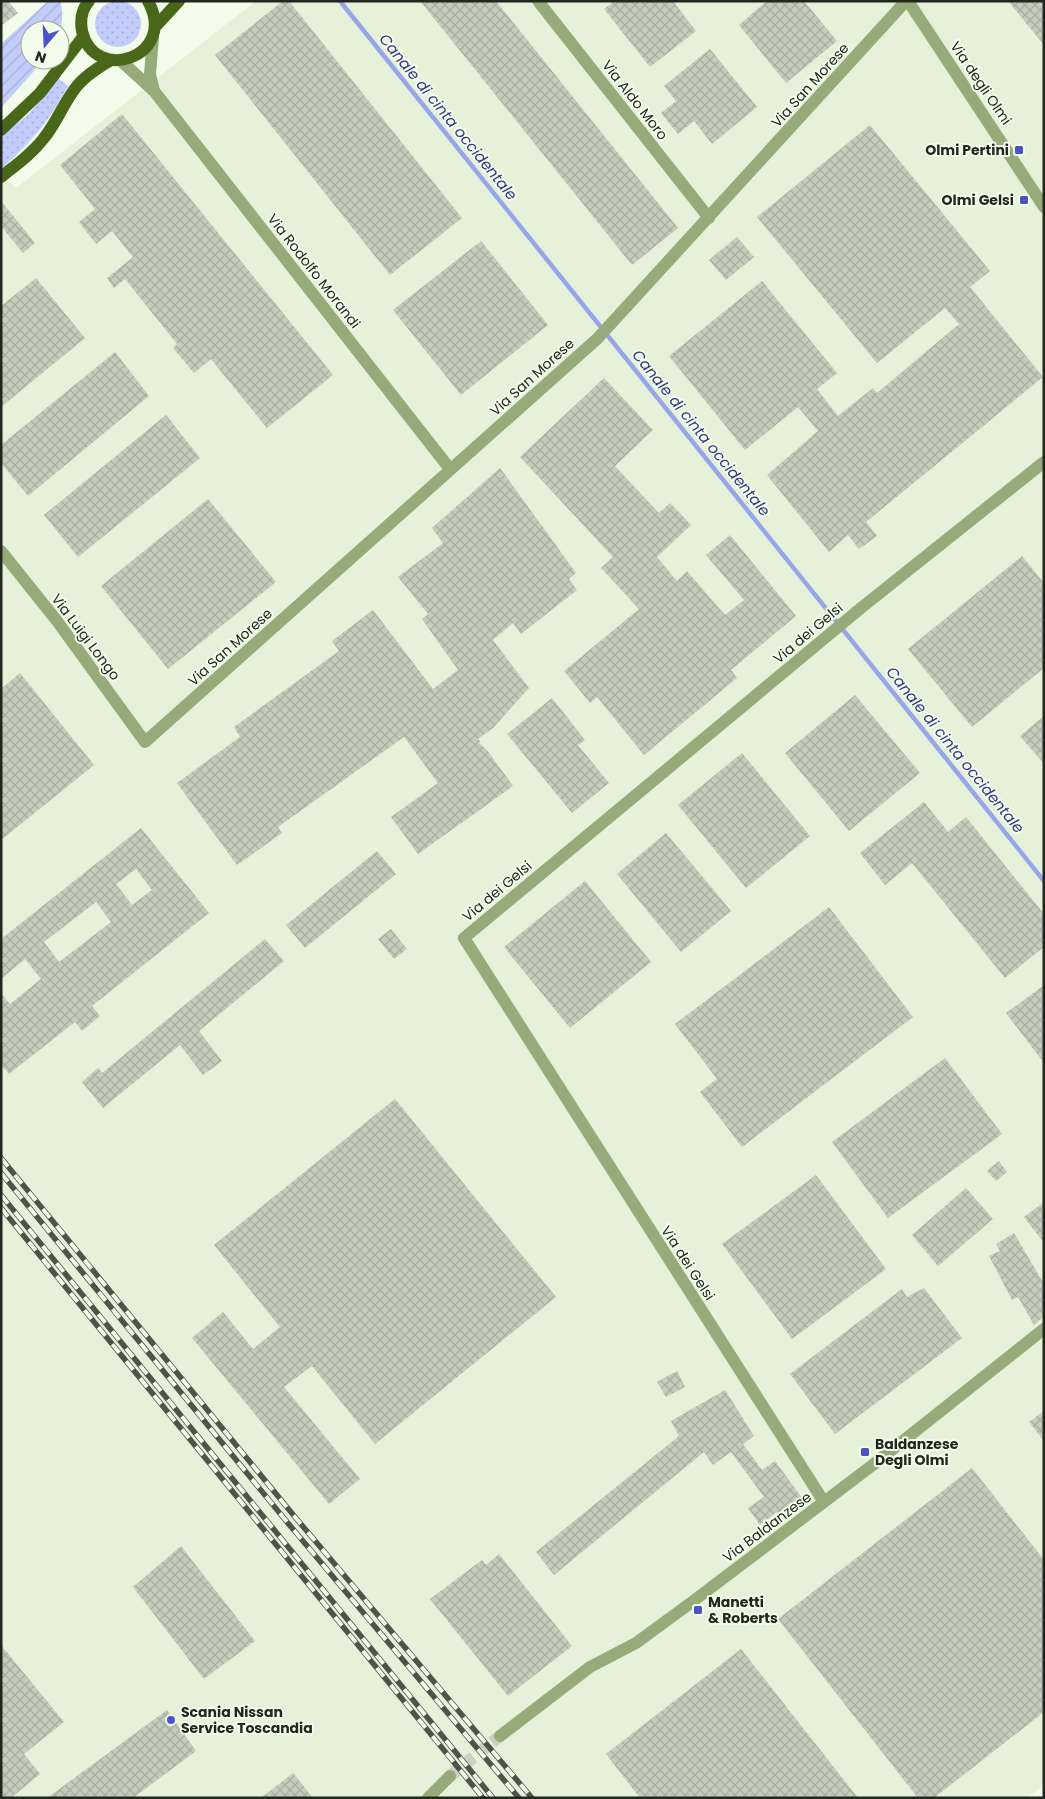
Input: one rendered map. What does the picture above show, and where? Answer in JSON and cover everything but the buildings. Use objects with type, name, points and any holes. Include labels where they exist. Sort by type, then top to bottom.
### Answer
[{"type":"main road","points":[[148,1],[154,13],[154,31]]},
{"type":"main road","points":[[86,2],[81,26],[83,37],[99,55],[115,60],[129,59],[139,54],[148,46],[154,31],[179,1]]},
{"type":"main road","points":[[1,130],[40,93],[83,37]]},
{"type":"main road","points":[[1,178],[38,146],[82,80],[115,60]]},
{"type":"street","name":"Via Aldo Moro","points":[[538,1],[709,218]]},
{"type":"street","name":"Via San Morese","points":[[145,742],[597,339],[907,1]]},
{"type":"street","name":"Via degli Olmi","points":[[907,1],[1044,207]]},
{"type":"street","points":[[154,31],[150,74],[154,91]]},
{"type":"street","name":"Via Rodolfo Morandi","points":[[115,60],[154,91],[450,469]]},
{"type":"street","name":"Via dei Gelsi","points":[[824,1502],[464,938],[861,608],[1044,462]]},
{"type":"street","name":"Via Luigi Longo","points":[[1,551],[57,621],[145,742]]},
{"type":"street","name":"Via Baldanzese","points":[[500,1736],[590,1667],[636,1643],[824,1502],[1044,1329]]},
{"type":"street","points":[[428,1798],[450,1776]]},
{"type":"shaded area","points":[[48,1],[60,1],[62,20],[27,20]]},
{"type":"shaded area","points":[[113,1],[123,1],[137,11],[141,24],[137,37],[131,43],[123,47],[113,47],[99,37],[95,29],[95,19],[105,5]]},
{"type":"shaded area","points":[[256,1],[1044,1],[1044,1785],[1027,1798],[1,1798],[1,174],[16,188]]},
{"type":"shaded area","points":[[20,27],[20,70],[35,70],[1,108],[1,44]]},
{"type":"shaded area","points":[[58,78],[68,86],[62,98],[30,141],[1,169],[1,136],[29,114]]},
{"type":"waterway","name":"Canale di cinta occidentale","points":[[340,1],[1044,881]]},
{"type":"tunnel","points":[[450,1776],[500,1736]]},
{"type":"railway","points":[[1,1158],[295,1517],[532,1798]]},
{"type":"railway","points":[[1,1173],[287,1522],[519,1798]]},
{"type":"railway","points":[[1,1195],[493,1798]]},
{"type":"railway","points":[[1,1208],[483,1798]]},
{"type":"place","name":"Olmi Pertini","points":[[1019,150]]},
{"type":"place","name":"Olmi Gelsi","points":[[1024,200]]},
{"type":"place","name":"Baldanzese Degli Olmi","points":[[865,1452]]},
{"type":"place","name":"Manetti & Roberts","points":[[698,1610]]},
{"type":"place","name":"Scania Nissan Service Toscandia","points":[[171,1720]]}]
